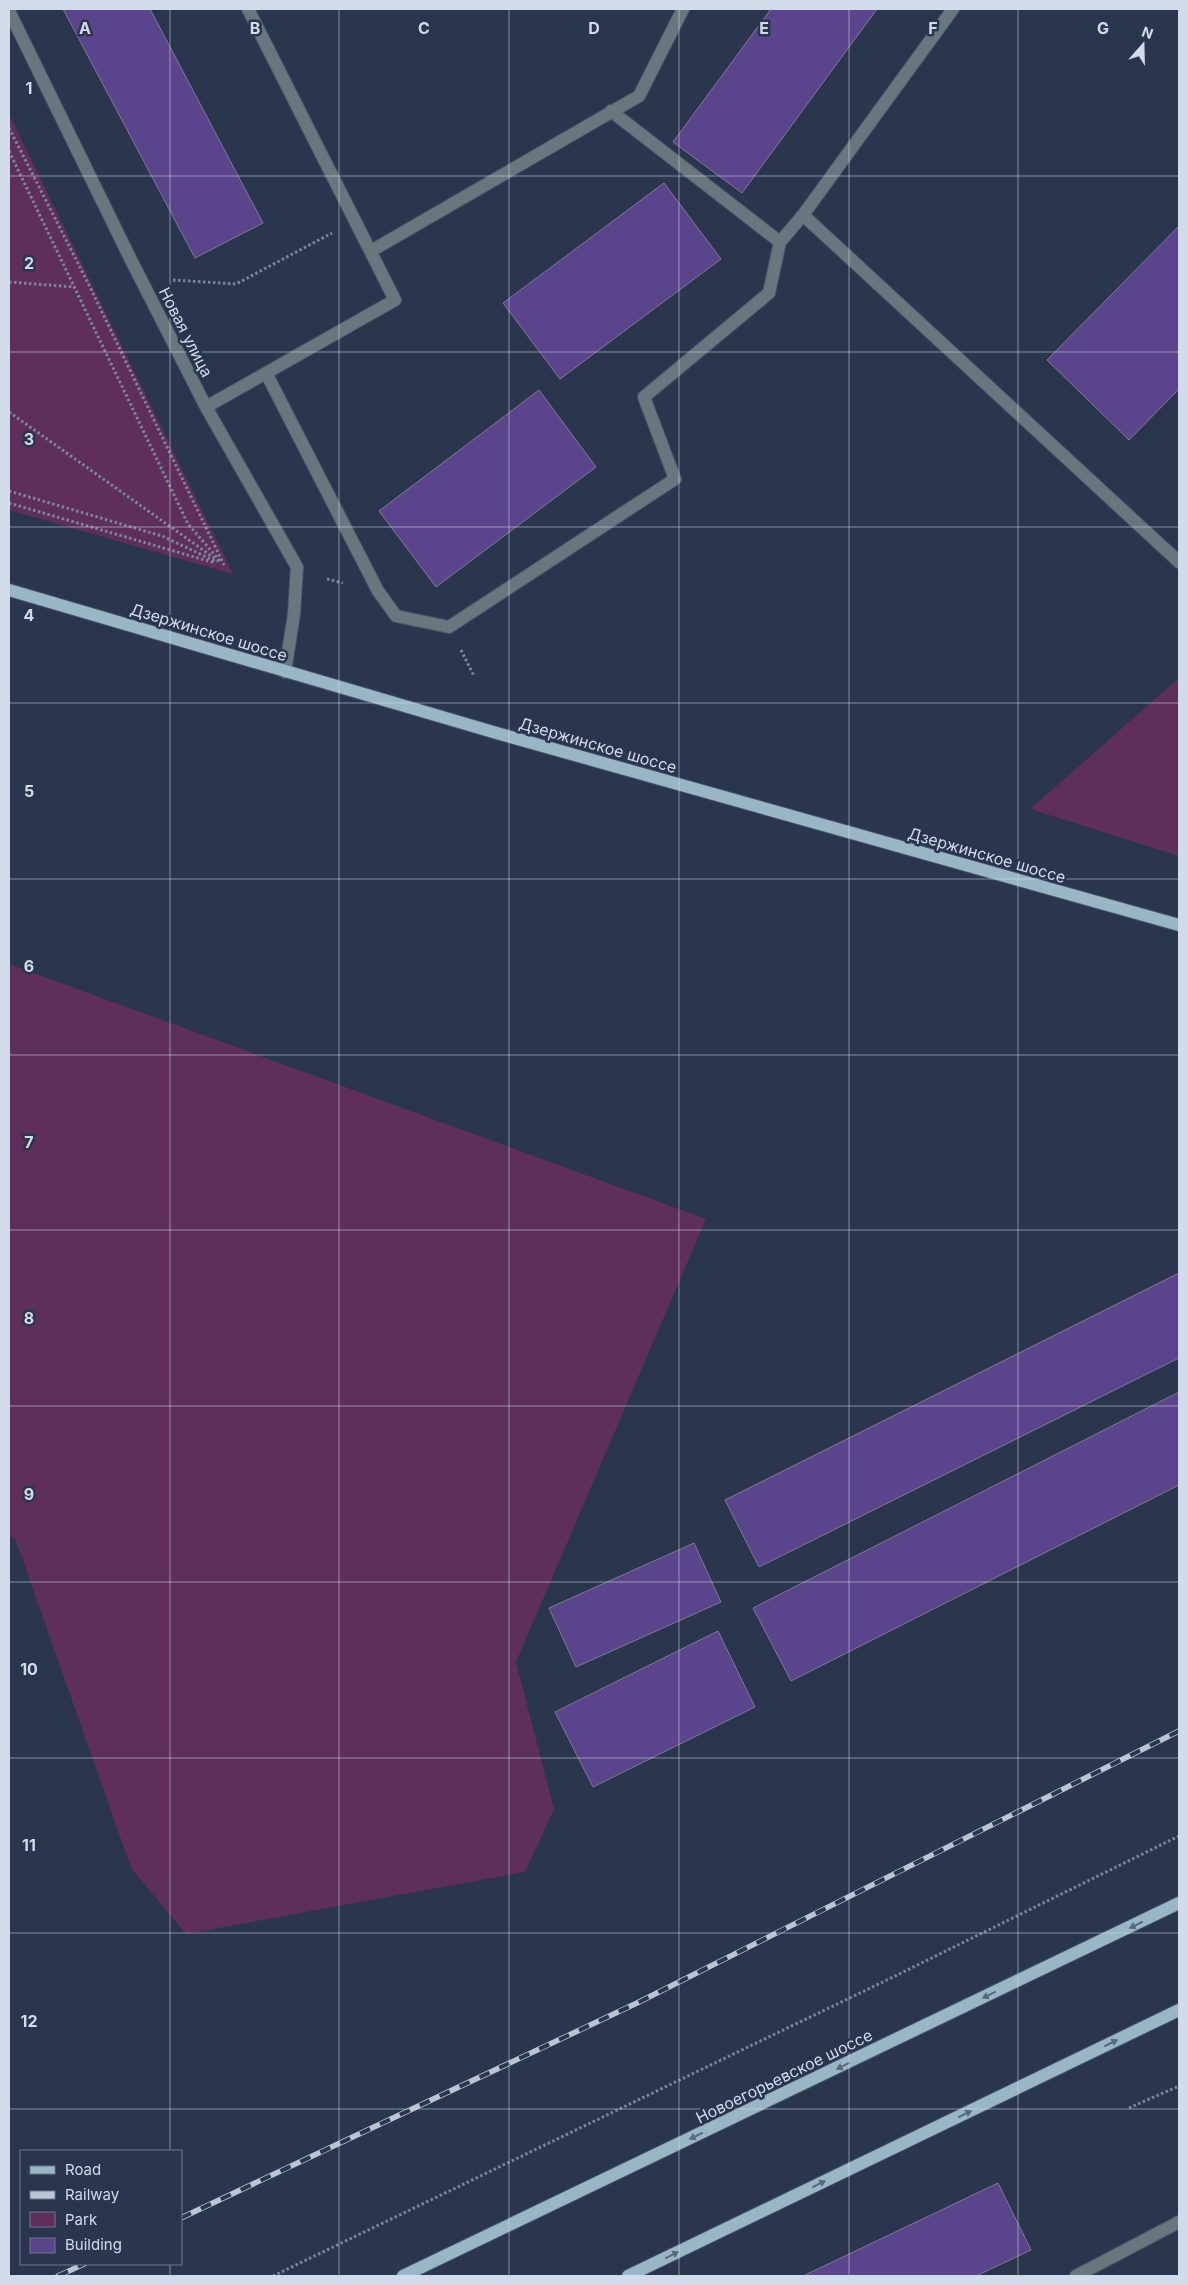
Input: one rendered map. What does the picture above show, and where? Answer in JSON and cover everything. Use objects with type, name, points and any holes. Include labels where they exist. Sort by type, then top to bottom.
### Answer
[{"type":"main road","name":"Дзержинское шоссе","points":[[9,590],[284,672],[1179,925]]},
{"type":"main road","name":"Новоегорьевское шоссе","points":[[403,2276],[1179,1903]]},
{"type":"main road","points":[[628,2276],[1179,2010]]},
{"type":"street","points":[[206,407],[395,300],[248,9]]},
{"type":"street","points":[[371,251],[639,96],[683,9]]},
{"type":"street","points":[[266,373],[378,591],[396,616],[450,627],[676,479],[644,397],[768,293],[780,242],[803,215],[953,9]]},
{"type":"street","name":"Новая улица","points":[[9,12],[131,260],[206,407],[297,567],[294,614],[284,672]]},
{"type":"street","points":[[611,111],[780,242]]},
{"type":"street","points":[[803,215],[1179,562]]},
{"type":"street","points":[[1076,2276],[1179,2222]]},
{"type":"path","points":[[9,128],[91,290],[224,565]]},
{"type":"path","points":[[9,152],[188,524],[224,565]]},
{"type":"path","points":[[172,280],[236,284],[355,220]]},
{"type":"path","points":[[9,282],[75,287]]},
{"type":"path","points":[[9,412],[224,565]]},
{"type":"path","points":[[9,491],[162,536],[224,565]]},
{"type":"path","points":[[9,502],[224,565]]},
{"type":"path","points":[[273,2276],[887,1980],[1179,1836]]},
{"type":"path","points":[[1129,2108],[1179,2086]]},
{"type":"green space","points":[[9,114],[233,574],[9,510]]},
{"type":"green space","points":[[1179,678],[1179,856],[1030,809]]},
{"type":"green space","points":[[9,964],[706,1219],[516,1662],[554,1809],[525,1872],[186,1934],[131,1868],[15,1538],[9,1536]]},
{"type":"building","points":[[63,9],[150,9],[263,223],[195,258]]},
{"type":"building","points":[[771,9],[877,9],[742,193],[673,142]]},
{"type":"building","points":[[664,183],[721,259],[560,379],[503,303]]},
{"type":"building","points":[[1179,226],[1179,389],[1129,440],[1047,360]]},
{"type":"building","points":[[539,390],[596,467],[436,587],[379,511]]},
{"type":"building","points":[[1179,1273],[1179,1358],[759,1567],[725,1500]]},
{"type":"building","points":[[1179,1392],[1179,1485],[791,1681],[753,1608]]},
{"type":"building","points":[[694,1543],[721,1602],[576,1667],[549,1608]]},
{"type":"building","points":[[718,1631],[755,1707],[593,1787],[555,1712]]},
{"type":"building","points":[[998,2183],[1031,2250],[976,2276],[803,2276]]},
{"type":"railway","points":[[182,2218],[637,2003],[1179,1731]]},
{"type":"railway","points":[[58,2276],[82,2265]]}]
